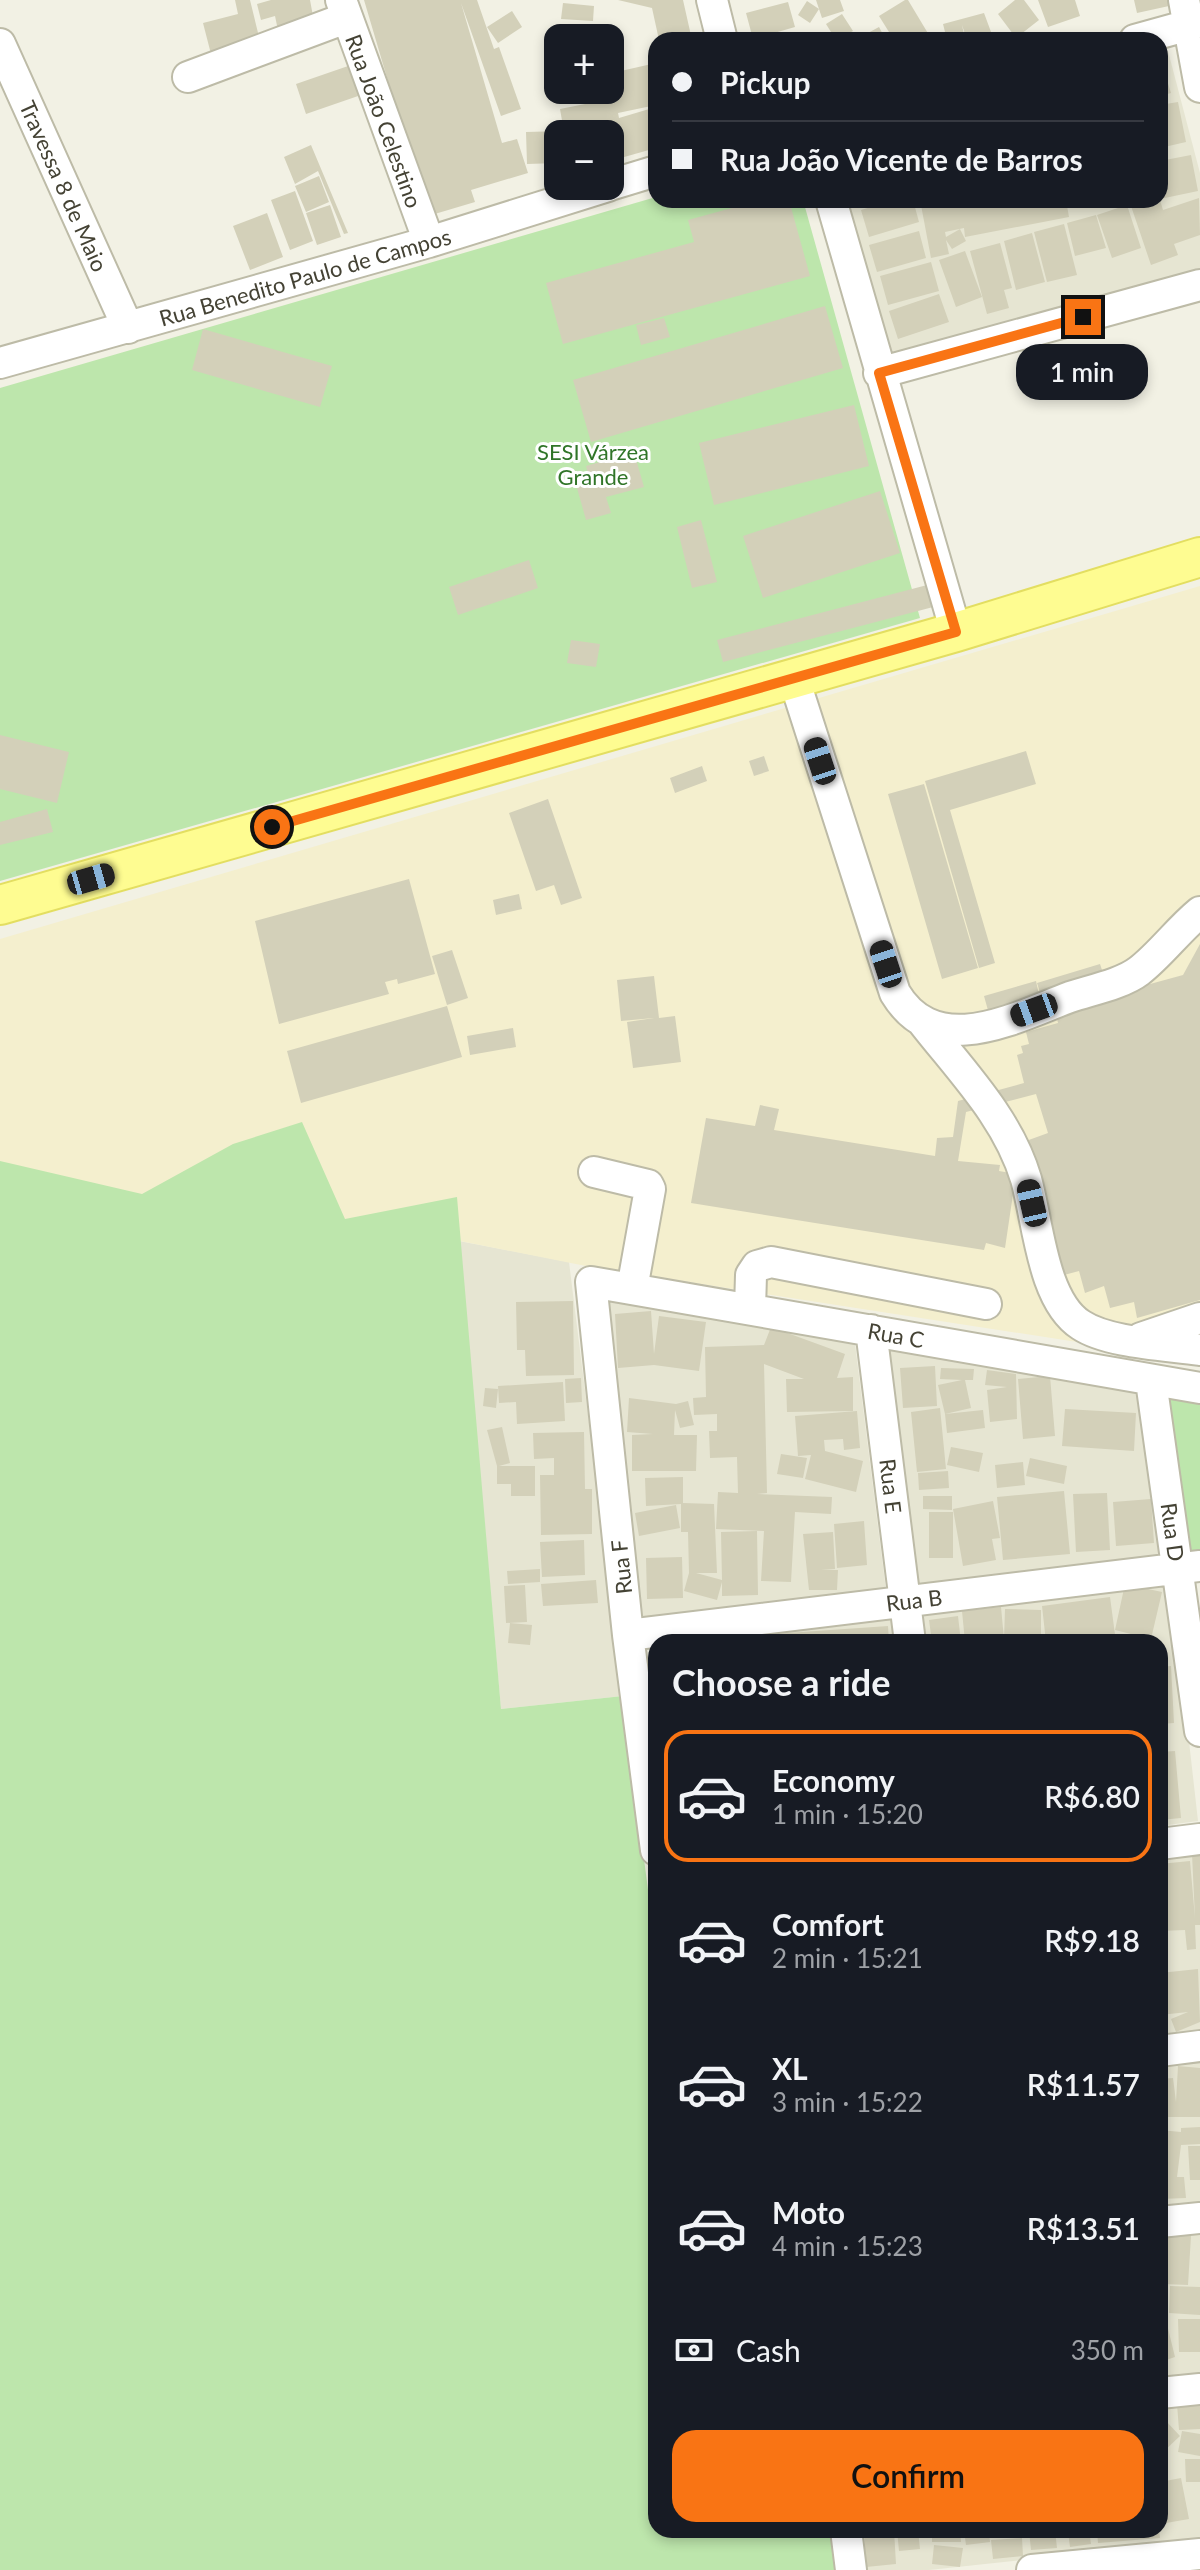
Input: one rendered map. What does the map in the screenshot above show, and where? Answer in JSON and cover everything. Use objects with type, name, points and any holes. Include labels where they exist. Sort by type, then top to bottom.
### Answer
[{"type":"main road","points":[[0,905],[794,679],[1200,557]]},
{"type":"street","points":[[712,0],[720,32]]},
{"type":"street","points":[[188,77],[344,9]]},
{"type":"street","name":"Rua João Celestino","points":[[344,9],[429,242]]},
{"type":"street","points":[[1154,32],[1191,16],[1200,87]]},
{"type":"street","name":"Travessa 8 de Maio","points":[[0,44],[128,328]]},
{"type":"street","name":"Rua Benedito Paulo de Campos","points":[[624,181],[648,174]]},
{"type":"street","name":"Rua Benedito Paulo de Campos","points":[[0,363],[429,242],[564,200]]},
{"type":"street","points":[[833,208],[956,632]]},
{"type":"street","points":[[879,373],[1200,285]]},
{"type":"street","points":[[794,679],[895,993],[906,1011],[922,1021],[941,1029],[983,1029],[1136,973],[1200,912]]},
{"type":"street","points":[[922,1021],[990,1105],[1014,1146],[1026,1179],[1049,1276],[1064,1310],[1078,1324],[1095,1333],[1200,1350]]},
{"type":"street","points":[[594,1172],[648,1185],[650,1189],[632,1289]]},
{"type":"street","points":[[750,1309],[751,1275],[757,1266],[771,1262],[986,1304]]},
{"type":"street","name":"Rua C","points":[[591,1282],[1200,1388]]},
{"type":"street","name":"Rua F","points":[[591,1282],[628,1635],[648,1789]]},
{"type":"street","points":[[1136,1340],[1200,1318]]},
{"type":"street","name":"Rua E","points":[[871,1330],[909,1634]]},
{"type":"street","name":"Rua D","points":[[1151,1381],[1189,1567],[1200,1731]]},
{"type":"street","name":"Rua B","points":[[628,1635],[1189,1567]]},
{"type":"street","points":[[1168,1843],[1200,1839]]},
{"type":"street","points":[[1168,2050],[1200,2046]]},
{"type":"street","points":[[1168,2221],[1200,2218]]},
{"type":"street","points":[[1168,2392],[1200,2389]]},
{"type":"street","points":[[847,2538],[851,2570]]},
{"type":"street","points":[[1032,2570],[1200,2554]]},
{"type":"shaded area","points":[[1168,51],[1200,173],[1200,269],[888,355],[849,208],[1168,208]]},
{"type":"shaded area","points":[[1200,586],[1200,1361],[591,1267],[410,1231],[0,1212],[0,939]]},
{"type":"shaded area","points":[[459,1241],[569,1262],[623,1696],[501,1709]]},
{"type":"shaded area","points":[[599,1292],[854,1336],[886,1590],[638,1620]]},
{"type":"shaded area","points":[[884,1340],[1145,1389],[1160,1556],[910,1587]]},
{"type":"shaded area","points":[[1170,1573],[1198,1821],[1168,1825],[1168,1634],[921,1634],[918,1604]]},
{"type":"shaded area","points":[[894,1615],[896,1634],[736,1634]]},
{"type":"shaded area","points":[[1200,1850],[1200,2034],[1168,2038],[1168,1853]]},
{"type":"shaded area","points":[[1200,2056],[1200,2206],[1168,2209],[1168,2060]]},
{"type":"shaded area","points":[[1200,2228],[1200,2377],[1168,2380],[1168,2231]]},
{"type":"shaded area","points":[[1200,2397],[1200,2541],[929,2570],[860,2570],[856,2538],[1168,2538],[1168,2400]]},
{"type":"green space","name":"SESI Várzea Grande","points":[[648,199],[648,208],[805,208],[920,618],[0,881],[0,388]]},
{"type":"green space","points":[[302,1122],[345,1219],[457,1197],[501,1709],[623,1696],[648,1890],[648,2538],[834,2538],[838,2570],[0,2570],[0,1161],[142,1194],[233,1144]]},
{"type":"green space","points":[[1166,1396],[1200,1402],[1200,1557],[1188,1559]]},
{"type":"building","points":[[235,0],[250,0],[260,41],[211,54],[203,23],[238,14]]},
{"type":"building","points":[[271,0],[310,0],[315,27],[279,35],[275,16],[261,20],[257,4]]},
{"type":"building","points":[[364,0],[477,0],[494,49],[499,47],[521,109],[501,116],[461,3],[502,143],[517,139],[528,173],[471,190],[475,202],[428,216]]},
{"type":"building","points":[[618,0],[683,0],[690,32],[657,32],[652,8]]},
{"type":"building","points":[[816,0],[840,0],[844,11],[822,18]]},
{"type":"building","points":[[908,0],[927,32],[889,32],[879,16]]},
{"type":"building","points":[[1015,0],[1024,0],[1039,20],[1024,32],[1012,32],[998,14]]},
{"type":"building","points":[[1038,0],[1075,0],[1080,16],[1048,27]]},
{"type":"building","points":[[1134,0],[1168,0],[1169,6],[1137,13]]},
{"type":"building","points":[[807,1],[819,9],[810,23],[798,15]]},
{"type":"building","points":[[788,2],[795,27],[778,32],[751,32],[746,13]]},
{"type":"building","points":[[563,3],[594,6],[593,21],[561,19]]},
{"type":"building","points":[[512,11],[522,27],[498,43],[487,27]]},
{"type":"building","points":[[984,13],[991,32],[964,32],[962,25],[964,32],[945,32],[943,24]]},
{"type":"building","points":[[842,14],[853,31],[831,32],[826,24]]},
{"type":"building","points":[[351,65],[361,95],[306,114],[296,84]]},
{"type":"building","points":[[648,65],[648,107],[618,113],[619,118],[648,109],[648,150],[624,157],[624,120],[562,120],[560,109],[585,104],[624,104],[624,70]]},
{"type":"building","points":[[1178,102],[1186,142],[1168,146],[1168,104]]},
{"type":"building","points":[[526,132],[544,132],[544,163],[527,164]]},
{"type":"building","points":[[311,145],[348,233],[344,234],[318,171],[295,184],[284,157]]},
{"type":"building","points":[[1191,155],[1198,191],[1168,197],[1168,159]]},
{"type":"building","points":[[319,176],[329,202],[306,212],[295,186]]},
{"type":"building","points":[[295,191],[313,241],[290,250],[271,200]]},
{"type":"building","points":[[1199,198],[1200,235],[1174,244],[1178,255],[1151,265],[1132,208],[1163,210]]},
{"type":"building","points":[[330,205],[341,237],[317,245],[306,213]]},
{"type":"building","points":[[732,208],[791,208],[810,276],[563,344],[546,283],[694,242],[688,220]]},
{"type":"building","points":[[915,208],[919,222],[869,237],[861,210]]},
{"type":"building","points":[[922,208],[1067,208],[1069,217],[965,237],[964,228],[945,232],[946,237],[960,229],[966,241],[952,249],[946,240],[949,254],[931,258]]},
{"type":"building","points":[[1128,208],[1141,248],[1112,258],[1097,215]]},
{"type":"building","points":[[267,213],[283,257],[250,270],[233,226]]},
{"type":"building","points":[[1096,215],[1106,248],[1075,256],[1067,223]]},
{"type":"building","points":[[1064,224],[1077,275],[1047,282],[1034,232]]},
{"type":"building","points":[[919,231],[926,258],[877,272],[869,245]]},
{"type":"building","points":[[1032,233],[1045,282],[1016,290],[1004,241]]},
{"type":"building","points":[[1000,243],[1012,288],[1004,290],[1009,308],[987,314],[970,251]]},
{"type":"building","points":[[965,251],[982,297],[956,307],[939,260]]},
{"type":"building","points":[[931,262],[939,291],[888,305],[880,276]]},
{"type":"building","points":[[939,294],[949,322],[898,339],[889,311]]},
{"type":"building","points":[[825,306],[843,368],[591,442],[573,380]]},
{"type":"building","points":[[664,318],[670,337],[641,345],[636,325]]},
{"type":"building","points":[[203,329],[332,366],[320,407],[192,370]]},
{"type":"building","points":[[854,405],[869,466],[714,505],[699,443]]},
{"type":"building","points":[[634,452],[644,487],[606,497],[611,513],[586,520],[575,481],[589,477],[586,466]]},
{"type":"building","points":[[880,491],[900,553],[763,598],[743,536]]},
{"type":"building","points":[[701,520],[717,582],[692,588],[677,527]]},
{"type":"building","points":[[529,560],[538,588],[458,615],[449,587]]},
{"type":"building","points":[[931,584],[937,606],[723,662],[717,640]]},
{"type":"building","points":[[571,640],[600,644],[596,667],[567,663]]},
{"type":"building","points":[[0,735],[69,752],[57,803],[0,789]]},
{"type":"building","points":[[1026,751],[1036,784],[950,810],[995,963],[979,968],[925,781]]},
{"type":"building","points":[[764,756],[769,771],[754,776],[749,761]]},
{"type":"building","points":[[702,766],[707,781],[675,793],[670,778]]},
{"type":"building","points":[[924,784],[978,968],[942,979],[888,794]]},
{"type":"building","points":[[548,799],[582,898],[561,905],[554,885],[536,891],[509,813]]},
{"type":"building","points":[[47,809],[53,832],[0,845],[0,822]]},
{"type":"building","points":[[409,879],[435,974],[398,984],[397,979],[385,982],[389,994],[279,1024],[255,921]]},
{"type":"building","points":[[519,894],[522,909],[496,915],[493,900]]},
{"type":"building","points":[[1200,944],[1200,1300],[1137,1318],[1134,1302],[1110,1308],[1104,1286],[1085,1293],[1079,1271],[1064,1275],[1026,1141],[1048,1133],[1036,1094],[966,1112],[958,1161],[1000,1165],[999,1171],[1016,1174],[1005,1248],[986,1243],[984,1250],[691,1203],[706,1118],[755,1126],[760,1105],[779,1109],[774,1130],[935,1156],[937,1138],[953,1137],[958,1101],[1024,1083],[1017,1055],[1023,1053],[1021,1046],[1029,1044],[1026,1032],[1058,1023],[1055,1010],[1183,975]]},
{"type":"building","points":[[452,950],[468,998],[447,1005],[432,956]]},
{"type":"building","points":[[1100,964],[1105,979],[1042,999],[1037,983]]},
{"type":"building","points":[[654,976],[659,1018],[675,1016],[681,1062],[633,1068],[627,1022],[654,1018],[621,1021],[617,980]]},
{"type":"building","points":[[1036,981],[1040,999],[989,1014],[984,996]]},
{"type":"building","points":[[447,1006],[462,1057],[301,1103],[287,1051]]},
{"type":"building","points":[[513,1028],[516,1047],[470,1055],[467,1036]]},
{"type":"building","points":[[573,1301],[574,1375],[526,1376],[525,1350],[517,1350],[516,1302]]},
{"type":"building","points":[[651,1311],[654,1354],[659,1316],[706,1322],[699,1371],[654,1365],[618,1368],[615,1314]]},
{"type":"building","points":[[771,1327],[845,1354],[837,1378],[853,1377],[853,1411],[787,1412],[786,1379],[804,1379],[764,1364],[767,1493],[757,1494],[832,1497],[831,1514],[795,1512],[791,1582],[761,1581],[764,1531],[716,1529],[718,1492],[738,1493],[737,1457],[710,1458],[709,1431],[717,1431],[717,1414],[694,1415],[693,1398],[706,1397],[705,1347],[764,1345]]},
{"type":"building","points":[[935,1366],[937,1406],[903,1408],[900,1368]]},
{"type":"building","points":[[941,1368],[974,1369],[973,1380],[965,1380],[971,1408],[945,1414],[938,1385],[962,1380],[940,1379]]},
{"type":"building","points":[[987,1370],[1016,1374],[1017,1419],[990,1422],[987,1390],[1007,1387],[985,1385]]},
{"type":"building","points":[[1050,1376],[1055,1436],[1023,1439],[1018,1379]]},
{"type":"building","points":[[581,1378],[582,1402],[566,1403],[565,1379]]},
{"type":"building","points":[[563,1382],[565,1421],[517,1424],[516,1402],[499,1403],[498,1386]]},
{"type":"building","points":[[485,1388],[498,1389],[496,1408],[483,1406]]},
{"type":"building","points":[[629,1398],[676,1404],[688,1401],[694,1425],[680,1428],[675,1410],[674,1435],[697,1435],[696,1471],[632,1471],[632,1435],[653,1434],[627,1432]]},
{"type":"building","points":[[940,1408],[946,1469],[917,1472],[911,1412]]},
{"type":"building","points":[[1065,1409],[1136,1413],[1134,1451],[1062,1446]]},
{"type":"building","points":[[983,1410],[985,1428],[947,1433],[945,1414]]},
{"type":"building","points":[[857,1411],[860,1448],[844,1450],[843,1439],[824,1440],[825,1451],[863,1461],[856,1492],[805,1479],[811,1455],[798,1456],[795,1416]]},
{"type":"building","points":[[502,1427],[510,1463],[499,1466],[535,1466],[535,1496],[511,1496],[511,1484],[497,1484],[497,1466],[487,1430]]},
{"type":"building","points":[[584,1432],[585,1489],[592,1489],[592,1534],[541,1535],[540,1475],[554,1475],[554,1458],[534,1459],[533,1433]]},
{"type":"building","points":[[951,1447],[983,1453],[979,1472],[947,1465]]},
{"type":"building","points":[[781,1454],[807,1458],[803,1478],[777,1474]]},
{"type":"building","points":[[1030,1458],[1067,1466],[1064,1484],[1026,1476]]},
{"type":"building","points":[[1023,1462],[1025,1485],[997,1488],[995,1465]]},
{"type":"building","points":[[948,1471],[949,1488],[919,1490],[918,1473]]},
{"type":"building","points":[[683,1477],[683,1503],[714,1504],[717,1573],[696,1573],[722,1580],[721,1532],[757,1531],[758,1595],[722,1596],[722,1582],[717,1600],[684,1591],[689,1573],[688,1532],[681,1532],[681,1504],[646,1506],[645,1478]]},
{"type":"building","points":[[1064,1491],[1070,1554],[1003,1560],[997,1497]]},
{"type":"building","points":[[1107,1493],[1110,1550],[1076,1552],[1073,1494]]},
{"type":"building","points":[[923,1496],[952,1496],[952,1510],[923,1509]]},
{"type":"building","points":[[1151,1499],[1154,1543],[1116,1546],[1113,1502]]},
{"type":"building","points":[[993,1501],[1000,1538],[992,1539],[996,1560],[963,1566],[953,1509]]},
{"type":"building","points":[[676,1505],[680,1528],[639,1536],[635,1513]]},
{"type":"building","points":[[929,1512],[953,1512],[953,1558],[929,1558]]},
{"type":"building","points":[[864,1521],[867,1565],[837,1568],[834,1524]]},
{"type":"building","points":[[833,1532],[835,1569],[821,1570],[838,1570],[837,1590],[809,1590],[803,1534]]},
{"type":"building","points":[[584,1540],[585,1575],[542,1577],[540,1542]]},
{"type":"building","points":[[682,1557],[683,1598],[647,1599],[646,1558]]},
{"type":"building","points":[[540,1569],[540,1582],[508,1584],[507,1571]]},
{"type":"building","points":[[596,1580],[598,1603],[543,1606],[541,1584]]},
{"type":"building","points":[[1125,1584],[1162,1592],[1152,1634],[1115,1630]]},
{"type":"building","points":[[525,1585],[527,1622],[506,1623],[504,1586]]},
{"type":"building","points":[[1110,1597],[1115,1634],[1045,1634],[1042,1606]]},
{"type":"building","points":[[1001,1607],[1004,1634],[964,1634],[962,1611]]},
{"type":"building","points":[[1005,1609],[1041,1610],[1041,1634],[1004,1634]]},
{"type":"building","points":[[958,1616],[960,1634],[931,1634],[929,1620]]},
{"type":"building","points":[[510,1623],[532,1625],[530,1645],[508,1643]]},
{"type":"building","points":[[888,1626],[888,1634],[773,1634]]},
{"type":"building","points":[[1168,1666],[1171,1666],[1174,1723],[1168,1723]]},
{"type":"building","points":[[1168,1751],[1175,1751],[1181,1818],[1168,1819]]},
{"type":"building","points":[[1192,1854],[1200,1854],[1200,1925],[1195,1925],[1196,1949],[1187,1950],[1185,1930],[1168,1931],[1168,1863],[1190,1861],[1195,1918]]},
{"type":"building","points":[[1198,1969],[1200,2022],[1176,2032],[1171,2019],[1188,2012],[1168,2014],[1168,1972]]},
{"type":"building","points":[[1178,2066],[1200,2068],[1200,2117],[1168,2117],[1168,2078],[1173,2078],[1176,2102]]},
{"type":"building","points":[[1200,2127],[1200,2144],[1181,2145],[1177,2177],[1184,2177],[1186,2198],[1168,2199],[1168,2131],[1181,2132],[1181,2128]]},
{"type":"building","points":[[1188,2146],[1200,2146],[1200,2180],[1190,2180]]},
{"type":"building","points":[[1168,2234],[1191,2236],[1188,2285],[1168,2284]]},
{"type":"building","points":[[1170,2286],[1200,2287],[1200,2315],[1169,2313]]},
{"type":"building","points":[[1178,2319],[1200,2319],[1200,2352],[1179,2352]]},
{"type":"building","points":[[1168,2328],[1175,2357],[1168,2359]]},
{"type":"building","points":[[1200,2401],[1200,2429],[1179,2430],[1177,2404]]},
{"type":"building","points":[[1168,2423],[1180,2436],[1168,2447]]},
{"type":"building","points":[[1182,2431],[1200,2434],[1200,2456],[1178,2452]]},
{"type":"building","points":[[1185,2459],[1200,2459],[1200,2482],[1186,2482]]},
{"type":"building","points":[[1181,2478],[1189,2519],[1168,2523],[1168,2480]]},
{"type":"building","points":[[864,2538],[894,2538],[896,2564],[866,2567]]},
{"type":"building","points":[[898,2538],[919,2538],[920,2549],[899,2551]]},
{"type":"building","points":[[932,2538],[961,2538],[961,2542],[932,2542]]},
{"type":"building","points":[[965,2538],[990,2538],[990,2542],[966,2545]]},
{"type":"building","points":[[1022,2538],[1023,2556],[993,2559],[991,2540]]},
{"type":"building","points":[[1030,2538],[1056,2538],[1057,2548],[1031,2550]]},
{"type":"building","points":[[1069,2538],[1090,2538],[1091,2544],[1070,2547]]},
{"type":"building","points":[[1098,2538],[1160,2538],[1098,2543]]},
{"type":"building","points":[[934,2545],[963,2548],[960,2567],[932,2564]]},
{"type":"route","points":[[272,827],[956,632],[879,373],[1083,317]]}]
